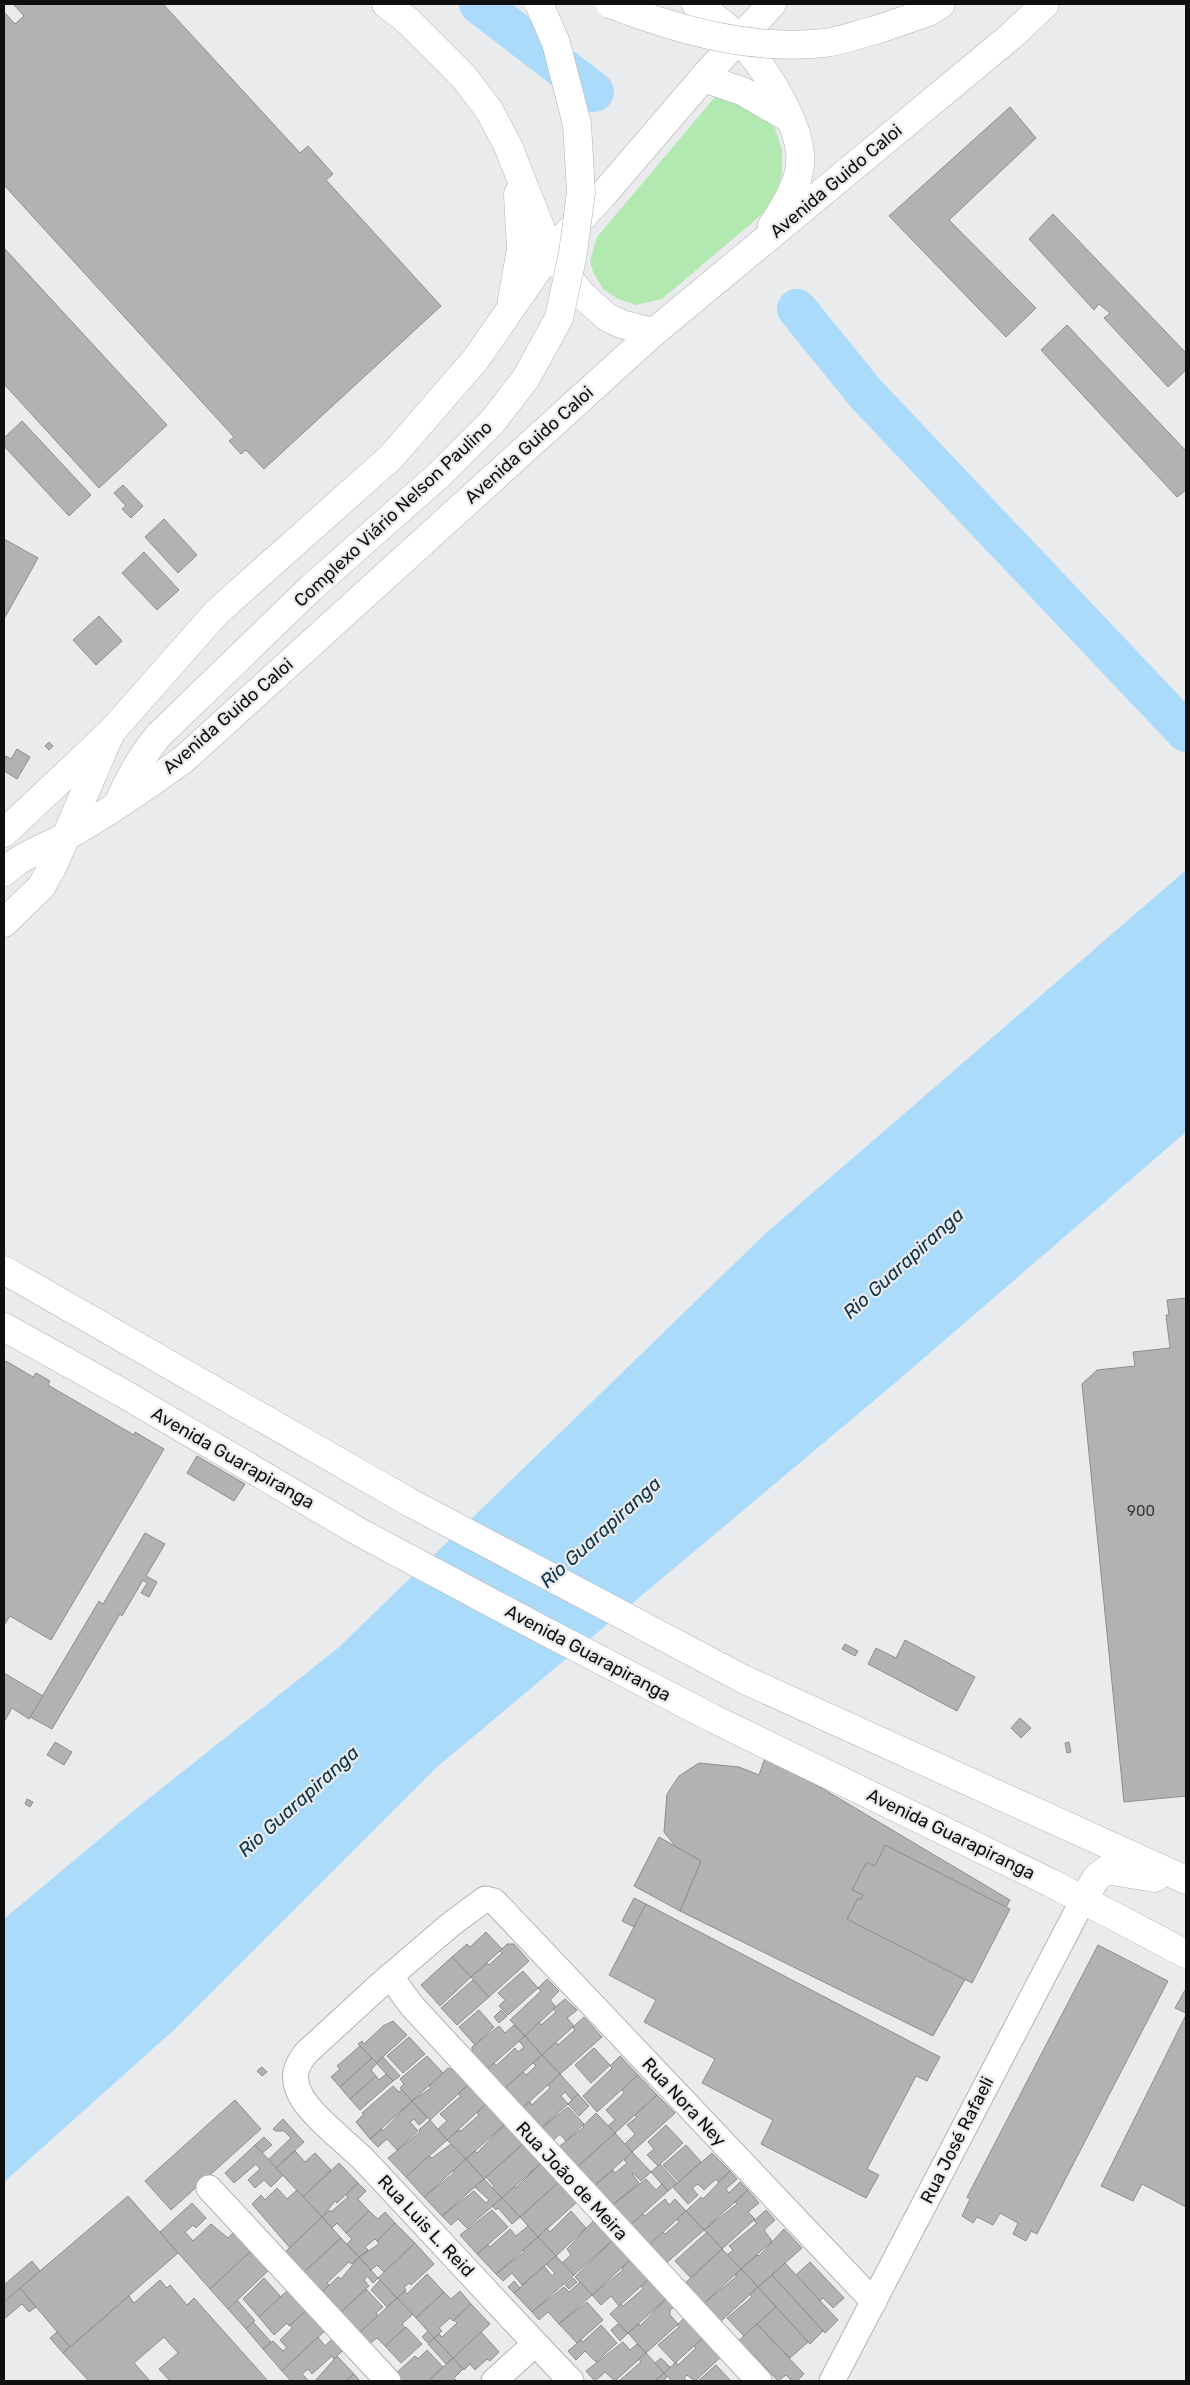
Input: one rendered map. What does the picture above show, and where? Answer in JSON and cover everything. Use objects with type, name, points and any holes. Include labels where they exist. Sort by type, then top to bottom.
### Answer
[{"type":"main road","points":[[386,4],[407,20],[464,77],[490,110],[508,146],[550,252],[582,294],[607,317],[621,324],[654,332]]},
{"type":"main road","name":"Complexo Viário Nelson Paulino","points":[[118,804],[131,774],[159,735],[311,588],[439,475],[493,421],[526,378],[559,318],[573,253],[581,192],[577,124],[556,42],[539,4]]},
{"type":"main road","points":[[610,4],[649,19],[730,40],[781,44],[833,41],[876,30],[928,12],[941,4]]},
{"type":"main road","points":[[696,4],[714,16],[740,40],[768,77],[791,120],[800,152],[798,172],[785,204],[762,243]]},
{"type":"main road","points":[[4,833],[111,732],[217,612],[391,457],[476,359],[510,307],[550,252],[772,4]]},
{"type":"main road","name":"Avenida Guido Caloi","points":[[4,872],[38,848],[66,836],[118,804],[184,759],[654,332],[1010,37],[1045,4]]},
{"type":"main road","points":[[704,78],[742,91],[791,120]]},
{"type":"main road","points":[[508,146],[518,194],[521,220],[521,249],[510,307]]},
{"type":"main road","points":[[4,923],[41,887],[66,836],[111,732]]},
{"type":"main road","points":[[4,1270],[409,1502],[745,1680],[1186,1881]]},
{"type":"main road","name":"Avenida Guarapiranga","points":[[4,1327],[126,1395],[361,1533],[712,1718],[1083,1900],[1186,1954]]},
{"type":"main road","points":[[1083,1900],[1096,1878],[1106,1870],[1186,1881]]},
{"type":"street","name":"Rua Nora Ney","points":[[390,1976],[480,1902],[485,1899],[494,1901],[874,2302]]},
{"type":"street","name":"Rua José Rafaeli","points":[[832,2381],[1083,1900]]},
{"type":"street","name":"Rua Luis L. Reid","points":[[390,1976],[306,2053],[296,2066],[294,2079],[300,2096],[361,2157],[571,2381]]},
{"type":"street","name":"Rua João de Meira","points":[[390,1976],[412,2006],[759,2381]]},
{"type":"street","points":[[209,2188],[388,2381]]},
{"type":"street","points":[[494,2381],[535,2344]]},
{"type":"green space","points":[[715,97],[729,97],[766,115],[775,128],[782,150],[782,174],[776,193],[767,210],[662,299],[636,305],[618,299],[603,289],[593,272],[590,261],[597,237]]},
{"type":"water","name":"Rio Guarapiranga","points":[[1186,870],[1186,1132],[888,1389],[437,1767],[175,2029],[4,2182],[4,1919],[132,1812],[338,1648],[765,1234]]},
{"type":"building","points":[[13,4],[163,4],[300,153],[308,146],[333,174],[326,180],[441,306],[264,469],[246,450],[241,454],[229,441],[234,437],[4,185],[4,12],[15,24],[24,16]]},
{"type":"building","points":[[1010,107],[1036,138],[949,220],[1036,308],[1006,337],[889,216]]},
{"type":"building","points":[[1053,214],[1186,353],[1186,370],[1168,387],[1104,318],[1110,313],[1099,304],[1094,310],[1029,239]]},
{"type":"building","points":[[4,248],[167,425],[99,488],[4,384]]},
{"type":"building","points":[[1067,325],[1186,451],[1186,490],[1177,497],[1041,350]]},
{"type":"building","points":[[22,421],[91,495],[69,516],[4,446],[4,438]]},
{"type":"building","points":[[123,485],[143,506],[131,518],[122,509],[126,506],[114,493]]},
{"type":"building","points":[[164,519],[197,555],[178,573],[145,537]]},
{"type":"building","points":[[4,539],[38,558],[4,619]]},
{"type":"building","points":[[144,552],[179,590],[157,610],[122,573]]},
{"type":"building","points":[[99,616],[122,641],[96,665],[73,640]]},
{"type":"building","points":[[49,742],[53,746],[49,750],[45,746]]},
{"type":"building","points":[[17,749],[30,757],[17,779],[4,771],[4,761],[6,756],[11,759]]},
{"type":"building","points":[[1186,1298],[1186,1796],[1124,1802],[1082,1384],[1097,1370],[1135,1366],[1133,1352],[1170,1348],[1166,1315],[1169,1315],[1167,1300]]},
{"type":"building","points":[[6,1361],[33,1377],[36,1373],[50,1381],[48,1385],[134,1435],[135,1432],[164,1449],[51,1640],[10,1616],[4,1625],[4,1364]]},
{"type":"building","points":[[197,1456],[245,1484],[234,1501],[187,1473]]},
{"type":"building","points":[[145,1533],[165,1544],[146,1576],[157,1582],[149,1597],[141,1593],[147,1583],[143,1580],[122,1616],[120,1614],[52,1729],[30,1717],[99,1601],[103,1604]]},
{"type":"building","points":[[905,1640],[975,1677],[957,1711],[868,1664],[876,1648],[896,1658]]},
{"type":"building","points":[[845,1644],[858,1651],[855,1656],[842,1649]]},
{"type":"building","points":[[4,1673],[43,1696],[29,1719],[12,1708],[4,1722]]},
{"type":"building","points":[[1020,1718],[1031,1728],[1021,1738],[1011,1728]]},
{"type":"building","points":[[55,1742],[72,1752],[64,1765],[47,1755]]},
{"type":"building","points":[[1069,1742],[1071,1752],[1067,1753],[1065,1743]]},
{"type":"building","points":[[766,1755],[1010,1900],[933,2036],[680,1911],[701,1861],[676,1847],[664,1832],[667,1794],[679,1776],[699,1763],[739,1767],[759,1775]]},
{"type":"building","points":[[27,1799],[33,1802],[30,1807],[25,1804]]},
{"type":"building","points":[[659,1837],[701,1861],[680,1911],[634,1886]]},
{"type":"building","points":[[885,1845],[1010,1909],[972,1983],[847,1919],[858,1898],[861,1900],[863,1895],[852,1890],[861,1872],[867,1862],[875,1866]]},
{"type":"building","points":[[634,1898],[646,1904],[634,1927],[622,1921]]},
{"type":"building","points":[[646,1904],[940,2057],[927,2081],[916,2076],[867,2169],[879,2175],[866,2198],[761,2144],[773,2120],[702,2083],[715,2059],[644,2022],[656,2000],[609,1975]]},
{"type":"building","points":[[486,1932],[502,1949],[471,1977],[452,1957],[467,1944],[470,1947]]},
{"type":"building","points":[[507,1944],[514,1944],[529,1961],[489,1997],[471,1977],[487,1963],[489,1965],[502,1953],[500,1951]]},
{"type":"building","points":[[1098,1945],[1168,1981],[1037,2234],[1031,2231],[1026,2241],[1013,2234],[1018,2223],[1000,2213],[993,2225],[977,2217],[973,2223],[962,2216],[970,2199],[967,2197]]},
{"type":"building","points":[[452,1957],[471,1977],[440,2006],[421,1985]]},
{"type":"building","points":[[523,1971],[538,1988],[508,2015],[499,2006],[505,2000],[498,1993]]},
{"type":"building","points":[[547,1979],[559,1991],[550,2000],[556,2007],[525,2036],[510,2020],[541,1991],[538,1988]]},
{"type":"building","points":[[473,1980],[489,1997],[457,2025],[441,2008]]},
{"type":"building","points":[[1186,1990],[1186,2013],[1175,2008]]},
{"type":"building","points":[[565,1999],[577,2010],[567,2018],[574,2026],[542,2055],[525,2036],[539,2022],[541,2025],[556,2012],[553,2009]]},
{"type":"building","points":[[479,2010],[494,2027],[475,2045],[459,2027]]},
{"type":"building","points":[[501,2010],[507,2016],[499,2023],[494,2017]]},
{"type":"building","points":[[1186,2015],[1186,2207],[1142,2184],[1133,2201],[1101,2186]]},
{"type":"building","points":[[584,2017],[602,2037],[560,2074],[542,2055],[556,2042],[558,2045],[575,2030],[573,2027]]},
{"type":"building","points":[[393,2021],[407,2035],[376,2063],[358,2044],[362,2041],[364,2044],[383,2026]]},
{"type":"building","points":[[514,2025],[525,2036],[485,2071],[472,2057],[472,2047],[499,2026],[505,2033]]},
{"type":"building","points":[[525,2036],[542,2055],[503,2090],[485,2071],[494,2063],[496,2066],[515,2048],[518,2052],[524,2047],[519,2041]]},
{"type":"building","points":[[409,2037],[425,2054],[403,2073],[387,2056]]},
{"type":"building","points":[[360,2046],[372,2058],[340,2087],[331,2077],[340,2069],[337,2066]]},
{"type":"building","points":[[594,2048],[610,2065],[591,2083],[575,2065]]},
{"type":"building","points":[[542,2055],[560,2074],[520,2110],[503,2090],[523,2072],[526,2075],[536,2066],[533,2063]]},
{"type":"building","points":[[427,2056],[443,2073],[412,2101],[400,2088],[404,2084],[400,2079]]},
{"type":"building","points":[[620,2056],[638,2075],[597,2112],[583,2096],[612,2068],[610,2066]]},
{"type":"building","points":[[383,2057],[400,2076],[393,2081],[376,2063]]},
{"type":"building","points":[[372,2058],[377,2063],[371,2070],[376,2076],[350,2099],[340,2087]]},
{"type":"building","points":[[262,2067],[267,2072],[262,2076],[257,2071]]},
{"type":"building","points":[[448,2068],[456,2071],[468,2085],[430,2120],[412,2101],[431,2088],[429,2086]]},
{"type":"building","points":[[386,2074],[393,2081],[360,2110],[350,2099],[376,2076],[379,2080]]},
{"type":"building","points":[[560,2074],[578,2094],[572,2100],[565,2092],[561,2096],[568,2104],[539,2130],[520,2110],[530,2102],[532,2105],[550,2088],[548,2085]]},
{"type":"building","points":[[638,2075],[657,2095],[615,2133],[608,2126],[615,2120],[606,2110],[624,2093],[622,2090]]},
{"type":"building","points":[[468,2085],[486,2104],[447,2140],[438,2129],[447,2121],[440,2114],[461,2096],[458,2094]]},
{"type":"building","points":[[393,2086],[399,2092],[402,2090],[412,2101],[370,2139],[356,2122],[364,2114],[362,2113]]},
{"type":"building","points":[[578,2094],[589,2106],[579,2116],[568,2104]]},
{"type":"building","points":[[657,2095],[675,2113],[632,2152],[625,2144],[635,2134],[627,2125]]},
{"type":"building","points":[[235,2100],[261,2129],[171,2210],[145,2181]]},
{"type":"building","points":[[412,2101],[427,2118],[419,2125],[414,2119],[410,2122],[418,2131],[397,2150],[387,2139],[378,2147],[370,2139],[382,2129],[383,2131]]},
{"type":"building","points":[[486,2104],[505,2124],[466,2159],[447,2140],[455,2133],[461,2131],[479,2115],[477,2113]]},
{"type":"building","points":[[568,2107],[584,2124],[566,2141],[560,2134],[550,2143],[539,2130]]},
{"type":"building","points":[[596,2113],[615,2133],[575,2169],[556,2149],[584,2127]]},
{"type":"building","points":[[283,2119],[304,2142],[276,2168],[268,2160],[291,2138],[284,2131],[273,2129]]},
{"type":"building","points":[[430,2120],[447,2140],[406,2177],[388,2158],[420,2132],[419,2130]]},
{"type":"building","points":[[505,2124],[523,2144],[484,2179],[466,2159],[475,2151],[477,2153]]},
{"type":"building","points":[[666,2125],[683,2143],[658,2166],[647,2155],[654,2149],[648,2142]]},
{"type":"building","points":[[615,2133],[632,2152],[592,2188],[575,2169]]},
{"type":"building","points":[[264,2137],[272,2145],[262,2153],[255,2145]]},
{"type":"building","points":[[451,2144],[466,2159],[424,2197],[406,2177],[429,2156],[432,2158]]},
{"type":"building","points":[[523,2144],[541,2163],[502,2198],[492,2188],[494,2186],[486,2177]]},
{"type":"building","points":[[255,2145],[283,2175],[271,2187],[264,2180],[255,2188],[248,2180],[260,2169],[256,2164],[234,2183],[225,2173]]},
{"type":"building","points":[[686,2145],[701,2162],[679,2182],[663,2165]]},
{"type":"building","points":[[295,2151],[305,2162],[315,2153],[331,2170],[303,2197],[276,2168]]},
{"type":"building","points":[[632,2152],[651,2172],[641,2181],[633,2173],[639,2183],[610,2207],[592,2188],[613,2170],[615,2173],[627,2163],[624,2160]]},
{"type":"building","points":[[712,2153],[730,2171],[718,2182],[716,2179],[704,2190],[698,2184],[692,2188],[698,2195],[688,2204],[673,2187]]},
{"type":"building","points":[[466,2159],[484,2179],[442,2216],[424,2197],[454,2173],[453,2171]]},
{"type":"building","points":[[339,2163],[358,2183],[337,2203],[335,2201],[322,2217],[303,2197]]},
{"type":"building","points":[[541,2163],[559,2182],[520,2217],[502,2198],[515,2186],[516,2188]]},
{"type":"building","points":[[660,2164],[677,2183],[668,2191],[651,2172]]},
{"type":"building","points":[[730,2171],[737,2179],[726,2189],[729,2193],[740,2182],[748,2190],[704,2230],[686,2211],[701,2197],[703,2199]]},
{"type":"building","points":[[484,2179],[502,2198],[467,2228],[458,2219],[451,2225],[442,2216],[474,2191],[486,2203],[489,2200],[475,2187]]},
{"type":"building","points":[[646,2179],[656,2190],[662,2184],[668,2191],[628,2227],[610,2207]]},
{"type":"building","points":[[559,2182],[577,2202],[538,2237],[520,2217]]},
{"type":"building","points":[[358,2183],[366,2191],[358,2199],[369,2211],[346,2233],[337,2223],[332,2228],[322,2217],[330,2210],[331,2212],[348,2197],[346,2195]]},
{"type":"building","points":[[277,2188],[287,2199],[297,2190],[322,2217],[290,2248],[252,2204],[261,2195],[265,2200]]},
{"type":"building","points":[[748,2190],[759,2203],[748,2212],[755,2219],[722,2249],[704,2230],[737,2204],[735,2202]]},
{"type":"building","points":[[128,2196],[178,2253],[70,2347],[20,2288]]},
{"type":"building","points":[[502,2198],[520,2217],[512,2224],[498,2208],[496,2210],[492,2206]]},
{"type":"building","points":[[665,2199],[669,2205],[675,2199],[686,2211],[647,2247],[628,2227]]},
{"type":"building","points":[[192,2203],[206,2218],[196,2228],[193,2225],[185,2232],[193,2241],[211,2224],[228,2238],[235,2231],[252,2250],[210,2289],[160,2232]]},
{"type":"building","points":[[492,2210],[508,2227],[477,2254],[460,2235]]},
{"type":"building","points":[[766,2210],[775,2220],[764,2230],[772,2241],[741,2269],[727,2255],[733,2250],[729,2246],[757,2223],[754,2221]]},
{"type":"building","points":[[369,2211],[378,2219],[385,2212],[395,2223],[377,2241],[375,2239],[365,2247],[368,2250],[359,2257],[347,2244],[352,2239],[346,2233]]},
{"type":"building","points":[[571,2211],[586,2228],[556,2256],[538,2237],[547,2228],[550,2232]]},
{"type":"building","points":[[686,2211],[704,2230],[664,2265],[647,2247],[663,2232],[665,2234],[679,2222],[677,2219]]},
{"type":"building","points":[[322,2217],[341,2238],[301,2275],[282,2255]]},
{"type":"building","points":[[594,2220],[613,2240],[574,2275],[562,2263],[571,2255],[567,2249]]},
{"type":"building","points":[[395,2223],[415,2243],[384,2272],[377,2265],[371,2270],[359,2257],[379,2244],[377,2241]]},
{"type":"building","points":[[528,2226],[538,2237],[496,2274],[477,2254],[488,2245],[490,2247],[510,2229],[516,2236]]},
{"type":"building","points":[[784,2229],[802,2248],[758,2287],[741,2269],[757,2255],[759,2256]]},
{"type":"building","points":[[707,2232],[722,2249],[691,2278],[675,2261]]},
{"type":"building","points":[[538,2237],[556,2256],[522,2285],[512,2273],[503,2281],[496,2274],[525,2251],[523,2250]]},
{"type":"building","points":[[341,2238],[359,2257],[352,2264],[349,2262],[327,2283],[329,2285],[319,2295],[301,2275]]},
{"type":"building","points":[[613,2240],[631,2259],[592,2295],[575,2277]]},
{"type":"building","points":[[415,2243],[434,2264],[411,2285],[409,2283],[404,2287],[406,2290],[397,2298],[378,2278]]},
{"type":"building","points":[[722,2249],[741,2269],[702,2305],[683,2285]]},
{"type":"building","points":[[252,2250],[270,2269],[228,2309],[210,2289]]},
{"type":"building","points":[[556,2256],[574,2275],[532,2312],[514,2293],[544,2266],[552,2276],[555,2273],[546,2264]]},
{"type":"building","points":[[359,2257],[378,2278],[373,2283],[367,2276],[364,2280],[369,2286],[338,2315],[319,2295],[338,2277],[341,2279]]},
{"type":"building","points":[[631,2259],[649,2279],[619,2306],[611,2296],[601,2305],[592,2295],[623,2270],[622,2268]]},
{"type":"building","points":[[32,2261],[40,2271],[4,2302],[4,2285]]},
{"type":"building","points":[[810,2262],[844,2298],[833,2308],[823,2298],[820,2301],[796,2275]]},
{"type":"building","points":[[785,2263],[838,2320],[825,2333],[772,2275]]},
{"type":"building","points":[[741,2269],[758,2287],[718,2324],[702,2305],[737,2276],[735,2275]]},
{"type":"building","points":[[427,2274],[444,2292],[416,2318],[397,2298],[405,2291],[407,2294]]},
{"type":"building","points":[[772,2275],[823,2331],[810,2344],[758,2287]]},
{"type":"building","points":[[264,2278],[281,2297],[259,2317],[243,2299]]},
{"type":"building","points":[[573,2278],[577,2282],[569,2289],[565,2285]]},
{"type":"building","points":[[649,2279],[667,2298],[628,2333],[610,2314],[643,2289],[641,2286]]},
{"type":"building","points":[[160,2280],[167,2288],[170,2285],[187,2305],[194,2298],[268,2381],[170,2381],[159,2369],[178,2353],[164,2337],[134,2363],[150,2381],[89,2381],[63,2353],[129,2296],[134,2303]]},
{"type":"building","points":[[380,2280],[397,2298],[387,2307],[371,2290]]},
{"type":"building","points":[[514,2281],[520,2288],[514,2293],[508,2287]]},
{"type":"building","points":[[580,2282],[592,2295],[559,2324],[548,2312],[539,2320],[532,2312],[564,2287],[569,2292]]},
{"type":"building","points":[[758,2287],[776,2307],[744,2336],[727,2318],[752,2297],[750,2294]]},
{"type":"building","points":[[20,2288],[36,2307],[29,2312],[22,2304],[4,2319],[4,2302]]},
{"type":"building","points":[[289,2289],[308,2309],[289,2326],[287,2323],[274,2335],[259,2317]]},
{"type":"building","points":[[366,2289],[383,2307],[376,2313],[378,2316],[357,2335],[338,2315]]},
{"type":"building","points":[[460,2291],[471,2304],[453,2321],[450,2318],[439,2328],[442,2331],[434,2338],[416,2318],[444,2292],[451,2299]]},
{"type":"building","points":[[397,2298],[413,2314],[402,2324],[405,2328],[385,2346],[377,2338],[367,2346],[357,2335]]},
{"type":"building","points":[[667,2298],[675,2306],[670,2310],[670,2315],[678,2324],[646,2353],[628,2333],[639,2324],[640,2326]]},
{"type":"building","points":[[237,2300],[255,2321],[246,2329],[228,2309]]},
{"type":"building","points":[[587,2302],[603,2320],[577,2343],[559,2324]]},
{"type":"building","points":[[471,2304],[490,2324],[453,2358],[434,2338],[439,2334],[442,2337],[457,2323],[454,2320]]},
{"type":"building","points":[[776,2307],[808,2342],[790,2358],[757,2324]]},
{"type":"building","points":[[308,2309],[327,2329],[282,2371],[263,2349],[273,2341],[283,2351],[287,2348],[280,2340],[292,2328],[290,2325]]},
{"type":"building","points":[[685,2317],[704,2337],[675,2363],[658,2345],[679,2327],[677,2325]]},
{"type":"building","points":[[253,2322],[271,2342],[263,2349],[246,2329]]},
{"type":"building","points":[[618,2324],[628,2333],[620,2341],[611,2330]]},
{"type":"building","points":[[757,2324],[804,2374],[797,2381],[792,2381],[786,2375],[778,2381],[754,2355],[750,2358],[736,2343]]},
{"type":"building","points":[[601,2325],[617,2343],[596,2362],[585,2351],[576,2360],[568,2351],[581,2340],[583,2342]]},
{"type":"building","points":[[406,2327],[422,2344],[401,2363],[385,2346]]},
{"type":"building","points":[[428,2331],[434,2338],[429,2344],[422,2337]]},
{"type":"building","points":[[57,2332],[70,2347],[63,2353],[50,2338]]},
{"type":"building","points":[[481,2332],[499,2352],[490,2361],[487,2359],[475,2370],[470,2364],[464,2370],[453,2358]]},
{"type":"building","points":[[318,2337],[325,2346],[334,2337],[345,2348],[334,2359],[332,2356],[312,2374],[308,2369],[302,2374],[309,2381],[291,2381],[282,2371]]},
{"type":"building","points":[[704,2337],[722,2356],[695,2381],[687,2375],[684,2378],[687,2381],[672,2381],[664,2373],[676,2362],[678,2365],[696,2348],[694,2346]]},
{"type":"building","points":[[434,2338],[453,2358],[446,2364],[428,2344]]},
{"type":"building","points":[[623,2342],[630,2350],[637,2344],[646,2353],[615,2381],[605,2372],[595,2381],[586,2371]]},
{"type":"building","points":[[427,2350],[443,2367],[428,2381],[400,2381],[394,2375],[415,2356],[418,2359]]},
{"type":"building","points":[[646,2353],[664,2373],[655,2381],[619,2381],[641,2362],[639,2359]]},
{"type":"building","points":[[337,2356],[354,2374],[346,2381],[315,2381]]},
{"type":"building","points":[[453,2358],[463,2369],[454,2378],[457,2381],[428,2381]]},
{"type":"building","points":[[661,2358],[670,2367],[664,2373],[655,2363]]},
{"type":"building","points":[[716,2365],[731,2381],[698,2381]]},
{"type":"building","points":[[664,2373],[667,2376],[664,2381],[655,2381]]},
{"type":"building","points":[[354,2374],[360,2381],[346,2381]]},
{"type":"waterway","points":[[479,4],[594,92]]},
{"type":"waterway","points":[[797,309],[866,394],[1186,732]]}]
